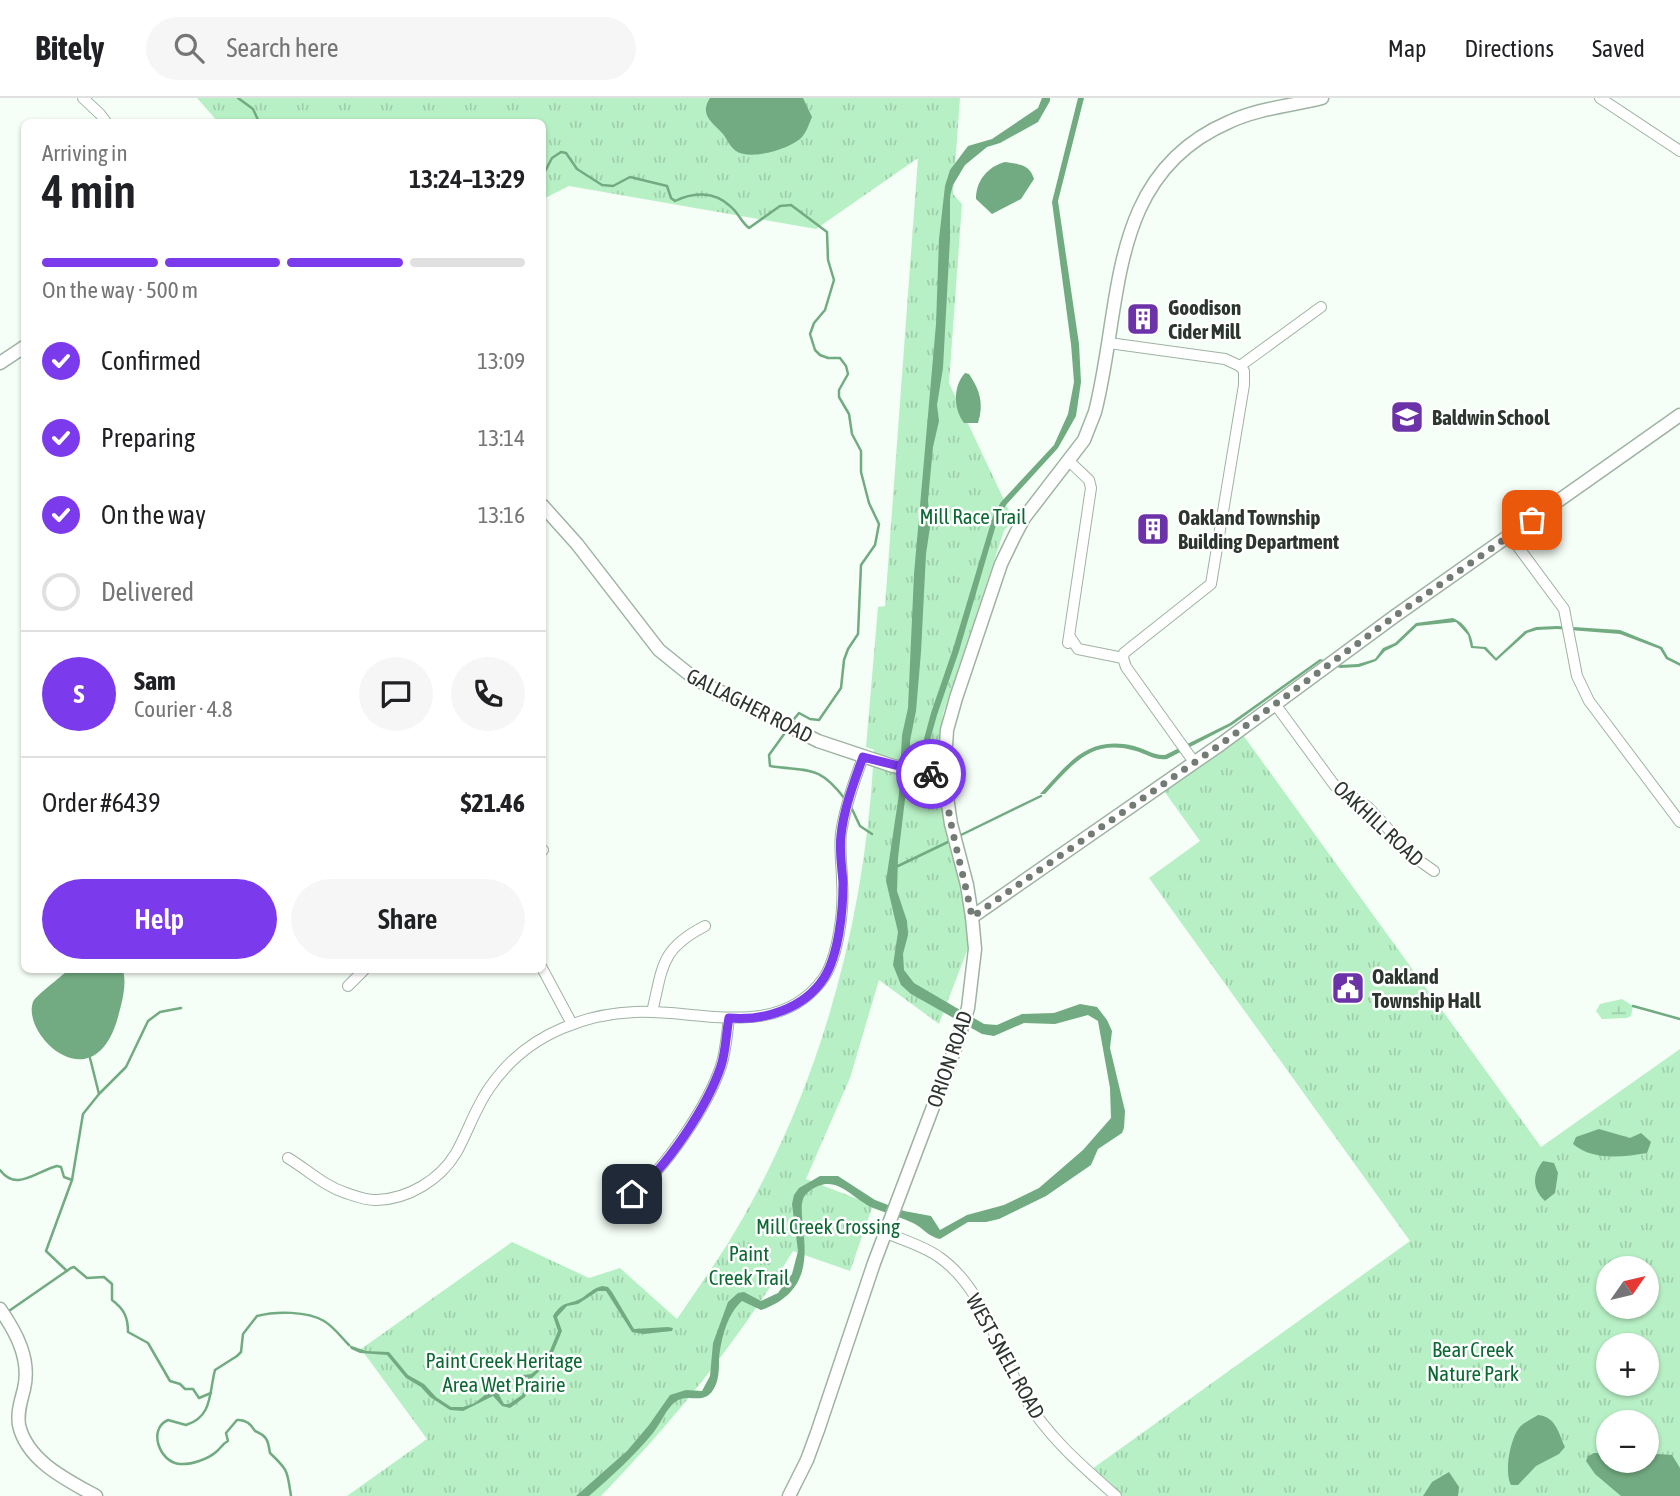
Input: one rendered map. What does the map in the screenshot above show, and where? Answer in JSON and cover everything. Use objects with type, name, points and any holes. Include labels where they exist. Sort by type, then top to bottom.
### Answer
[{"type":"street","points":[[83,98],[104,119]]},
{"type":"street","name":"ORION ROAD","points":[[789,1496],[807,1460],[968,1008],[975,950],[967,886],[951,824],[944,776],[947,730],[1001,564],[1024,517],[1084,440],[1095,412],[1130,228],[1142,202],[1164,169],[1187,147],[1212,130],[1259,111],[1322,98]]},
{"type":"street","points":[[1600,98],[1680,152]]},
{"type":"street","points":[[1240,366],[1321,307]]},
{"type":"street","points":[[1109,343],[1225,359],[1244,371],[1244,385],[1211,583],[1124,653],[1123,658],[1141,689],[1194,762]]},
{"type":"street","points":[[0,363],[21,349]]},
{"type":"street","points":[[972,917],[1680,415]]},
{"type":"street","points":[[1069,461],[1089,480],[1091,488],[1069,640],[1079,649],[1123,658]]},
{"type":"street","name":"GALLAGHER ROAD","points":[[546,509],[577,544],[643,631],[677,667],[718,693],[818,741],[893,766],[944,776]]},
{"type":"street","points":[[1510,536],[1564,609],[1577,676],[1590,701],[1680,822]]},
{"type":"street","name":"OAKHILL ROAD","points":[[1275,704],[1335,786],[1368,807],[1415,857],[1434,871]]},
{"type":"street","points":[[288,1158],[322,1182],[345,1193],[375,1201],[405,1196],[437,1176],[455,1154],[487,1091],[517,1056],[548,1034],[608,1014],[652,1012],[729,1018],[766,1017],[798,1002],[823,978],[837,940],[843,883],[841,835],[848,801],[863,757]]},
{"type":"street","points":[[652,1012],[664,961],[671,949],[687,935],[705,926]]},
{"type":"street","points":[[348,986],[361,973]]},
{"type":"street","points":[[545,973],[572,1024]]},
{"type":"street","points":[[632,1194],[660,1169],[711,1090],[722,1063],[729,1018]]},
{"type":"street","name":"WEST SNELL ROAD","points":[[886,1233],[937,1255],[961,1277],[982,1311],[1008,1367],[1036,1415],[1054,1437],[1116,1496]]},
{"type":"street","points":[[0,1309],[15,1331],[24,1359],[26,1380],[19,1417],[25,1441],[35,1455],[56,1473],[96,1496]]},
{"type":"green space","points":[[197,98],[960,98],[953,194],[962,204],[949,383],[1013,519],[1004,531],[943,714],[938,767],[921,762],[919,781],[937,785],[962,888],[970,943],[939,1024],[879,980],[850,1078],[806,1179],[873,1205],[850,1271],[793,1251],[750,1317],[704,1379],[654,1439],[601,1496],[347,1496],[427,1439],[361,1349],[512,1242],[589,1278],[620,1268],[677,1319],[736,1229],[772,1162],[797,1106],[836,991],[862,872],[874,750],[866,747],[878,607],[885,606],[918,158],[816,229],[569,186],[546,198],[546,119],[215,119]]},
{"type":"green space","name":"Bear Creek Nature Park","points":[[1243,735],[1541,1147],[1680,1049],[1680,1496],[1122,1496],[1092,1469],[1410,1241],[1149,878],[1200,841],[1164,791]]},
{"type":"green space","points":[[1622,999],[1633,1006],[1631,1016],[1627,1018],[1602,1019],[1596,1011],[1600,1004]]},
{"type":"shaded area","points":[[710,98],[803,98],[812,117],[802,137],[789,146],[760,154],[742,154],[732,147],[708,118],[706,109]]},
{"type":"shaded area","points":[[1042,98],[1050,98],[1050,101],[1038,122],[1000,143],[987,147],[965,165],[950,196],[943,368],[937,405],[939,421],[933,447],[928,500],[930,527],[921,652],[898,858],[897,891],[907,921],[904,970],[914,983],[984,1024],[997,1025],[1022,1014],[1054,1013],[1080,1004],[1097,1007],[1112,1031],[1110,1048],[1125,1111],[1124,1128],[1122,1133],[1098,1149],[1091,1165],[1046,1196],[999,1219],[968,1222],[940,1239],[913,1223],[873,1208],[834,1185],[826,1184],[807,1193],[802,1202],[805,1248],[803,1266],[797,1283],[784,1298],[761,1310],[742,1301],[732,1313],[723,1335],[718,1379],[709,1395],[675,1402],[653,1433],[622,1466],[589,1496],[576,1496],[627,1451],[670,1395],[686,1390],[702,1391],[710,1376],[713,1343],[728,1302],[738,1293],[744,1292],[761,1301],[778,1293],[792,1274],[798,1251],[792,1204],[799,1188],[820,1176],[838,1176],[875,1200],[904,1211],[931,1216],[940,1230],[967,1215],[1004,1205],[1039,1188],[1083,1150],[1111,1118],[1110,1088],[1098,1021],[1088,1015],[1055,1024],[1024,1023],[994,1036],[982,1034],[911,994],[901,985],[893,965],[898,932],[886,881],[899,794],[902,735],[908,708],[914,574],[945,186],[950,170],[968,146],[992,139],[1038,108]]},
{"type":"shaded area","points":[[1078,98],[1084,98],[1058,201],[1079,344],[1081,382],[1076,416],[1058,448],[1006,505],[998,518],[930,740],[930,765],[925,764],[924,739],[931,713],[993,516],[1001,502],[1054,445],[1068,414],[1074,382],[1052,202]]},
{"type":"shaded area","points":[[1005,162],[1019,164],[1030,170],[1034,179],[1021,199],[992,214],[976,199],[978,186],[988,171]]},
{"type":"shaded area","points":[[965,373],[973,380],[980,397],[978,423],[964,423],[956,404],[958,384]]},
{"type":"shaded area","points":[[1453,618],[1467,629],[1473,646],[1486,647],[1496,658],[1525,631],[1536,627],[1557,626],[1620,630],[1662,647],[1668,657],[1680,663],[1680,666],[1666,659],[1660,649],[1620,634],[1557,629],[1527,633],[1496,661],[1484,649],[1471,648],[1468,635],[1456,622],[1417,626],[1376,661],[1359,667],[1340,668],[1321,661],[1232,725],[1167,759],[1120,748],[1095,751],[1074,764],[1045,794],[1040,794],[1070,762],[1091,748],[1118,744],[1165,755],[1230,723],[1320,659],[1340,665],[1375,659],[1383,648],[1395,643],[1416,623]]},
{"type":"shaded area","points":[[65,973],[124,973],[124,988],[118,1017],[107,1043],[93,1056],[77,1059],[62,1054],[48,1044],[32,1016],[33,1002]]},
{"type":"shaded area","points":[[1599,1129],[1630,1138],[1641,1133],[1651,1142],[1647,1153],[1599,1155],[1573,1144],[1576,1137]]},
{"type":"shaded area","points":[[1543,1161],[1554,1163],[1558,1173],[1555,1193],[1545,1201],[1535,1182]]},
{"type":"shaded area","points":[[602,1286],[608,1287],[612,1292],[634,1329],[668,1327],[673,1328],[672,1331],[644,1334],[632,1332],[606,1291],[598,1291],[578,1304],[567,1306],[557,1317],[562,1331],[549,1362],[531,1379],[525,1397],[510,1408],[502,1406],[493,1396],[463,1411],[450,1410],[406,1378],[387,1355],[360,1353],[349,1345],[366,1351],[389,1352],[408,1375],[424,1384],[436,1397],[451,1407],[463,1407],[475,1403],[486,1394],[498,1392],[516,1376],[531,1374],[538,1369],[546,1360],[558,1331],[553,1316],[563,1305]],"holes":[[[528,1377],[522,1395],[509,1404],[504,1404],[499,1395],[517,1379]]]},
{"type":"shaded area","points":[[1538,1415],[1553,1422],[1565,1447],[1559,1454],[1536,1466],[1518,1485],[1511,1485],[1508,1464],[1513,1440],[1521,1426]]},
{"type":"shaded area","points":[[1596,1453],[1596,1473],[1659,1473],[1659,1454],[1672,1455],[1680,1468],[1680,1496],[1621,1496],[1595,1474],[1586,1461],[1588,1456]]},
{"type":"shaded area","points":[[1449,1472],[1459,1487],[1458,1496],[1423,1496],[1432,1482]]},
{"type":"waterway","points":[[238,98],[253,109],[258,119]]},
{"type":"waterway","points":[[546,169],[552,158],[561,152],[566,153],[577,169],[602,185],[613,186],[630,177],[667,186],[671,198],[675,201],[689,196],[710,195],[730,206],[749,228],[780,206],[791,205],[827,232],[828,260],[834,280],[825,310],[814,323],[810,334],[815,350],[820,355],[840,358],[846,366],[848,374],[839,390],[839,397],[849,414],[852,434],[861,451],[861,472],[869,503],[879,524],[875,545],[861,565],[858,634],[844,660],[841,688],[819,720],[799,713],[790,724]]},
{"type":"waterway","points":[[787,730],[769,755],[770,766],[820,775],[845,799]]},
{"type":"waterway","points":[[959,836],[1041,796]]},
{"type":"waterway","points":[[851,807],[860,826],[872,834]]},
{"type":"waterway","points":[[898,866],[950,841]]},
{"type":"waterway","points":[[1633,1006],[1680,1019]]},
{"type":"waterway","points":[[67,1271],[46,1251],[72,1180],[83,1114],[126,1067],[148,1021],[160,1012],[181,1008]]},
{"type":"waterway","points":[[90,1058],[99,1094]]},
{"type":"waterway","points":[[0,1170],[13,1180],[19,1180],[57,1166],[61,1167],[64,1177],[72,1180]]},
{"type":"waterway","points":[[6,1313],[71,1268],[74,1267],[87,1278],[104,1277],[112,1284],[112,1300],[124,1314],[128,1332],[148,1343],[170,1381],[185,1389],[193,1389],[199,1398],[211,1393]]},
{"type":"waterway","points":[[291,1496],[284,1468],[270,1453],[264,1437],[246,1421],[237,1420],[226,1433],[228,1441],[213,1455],[184,1464],[173,1462],[162,1452],[157,1438],[158,1431],[168,1420],[186,1425],[201,1416],[208,1403],[215,1370],[241,1352],[243,1334],[257,1316],[273,1313],[309,1315],[331,1326],[349,1345]]},
{"type":"way so far","points":[[931,774],[944,776],[951,824],[972,917],[1221,744],[1395,616],[1532,520]]},
{"type":"place","name":"Goodison Cider Mill","points":[[1143,319]]},
{"type":"place","name":"Baldwin School","points":[[1407,417]]},
{"type":"place","name":"Oakland Township Building Department","points":[[1153,529]]},
{"type":"place","name":"Oakland Township Hall","points":[[1348,988]]},
{"type":"route","points":[[632,1194],[660,1169],[711,1090],[722,1063],[729,1018],[766,1017],[781,1012],[798,1002],[823,978],[837,940],[841,913],[841,835],[848,801],[863,757],[931,774]]},
{"type":"park label","name":"Mill Race Trail","points":[[973,516]]},
{"type":"park label","name":"Mill Creek Crossing","points":[[828,1226]]},
{"type":"park label","name":"Paint Creek Trail","points":[[749,1265]]},
{"type":"park label","name":"Paint Creek Heritage Area Wet Prairie","points":[[504,1372]]}]
